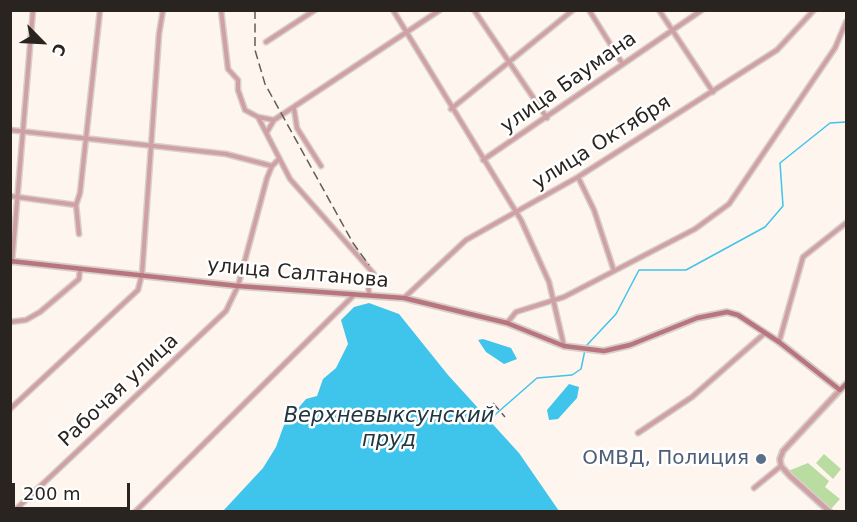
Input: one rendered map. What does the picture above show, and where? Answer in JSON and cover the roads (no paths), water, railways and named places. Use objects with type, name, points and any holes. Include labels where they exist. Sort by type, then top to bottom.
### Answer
[{"type":"main road","name":"улица Салтанова","points":[[11,261],[238,286],[404,298],[507,323],[564,346],[594,350],[620,348],[697,318],[722,312],[738,315],[779,342],[840,390]]},
{"type":"main road","points":[[840,390],[846,384]]},
{"type":"street","points":[[11,261],[33,10]]},
{"type":"street","points":[[79,234],[76,205],[80,193],[87,139],[100,10]]},
{"type":"street","points":[[10,409],[138,290],[142,274],[159,34],[163,10]]},
{"type":"street","points":[[221,10],[228,69],[238,80],[237,90],[245,110],[258,117],[274,120]]},
{"type":"street","points":[[266,42],[315,10]]},
{"type":"street","points":[[393,10],[451,109],[517,212],[541,262],[555,300],[564,346]]},
{"type":"street","points":[[267,132],[274,120],[294,109],[440,10]]},
{"type":"street","points":[[474,10],[547,118]]},
{"type":"street","points":[[451,109],[573,10]]},
{"type":"street","points":[[589,10],[622,63]]},
{"type":"street","points":[[659,10],[713,92]]},
{"type":"street","name":"улица Баумана","points":[[483,160],[702,10]]},
{"type":"street","name":"улица Октября","points":[[404,298],[466,240],[578,177],[777,50],[814,10]]},
{"type":"street","points":[[507,323],[516,312],[555,300],[695,229],[729,204],[835,48],[846,22]]},
{"type":"street","points":[[294,109],[295,122],[301,136],[321,166]]},
{"type":"street","points":[[258,117],[290,179],[374,274],[368,282],[369,295]]},
{"type":"street","points":[[10,130],[226,154],[272,166],[279,159]]},
{"type":"street","name":"Рабочая улица","points":[[13,512],[226,311],[238,286],[241,268],[272,166]]},
{"type":"street","points":[[578,177],[594,210],[614,271]]},
{"type":"street","points":[[10,196],[76,205]]},
{"type":"street","points":[[779,342],[803,257],[846,223]]},
{"type":"street","points":[[10,322],[26,320],[40,312],[79,279],[80,269]]},
{"type":"street","points":[[135,512],[354,295]]},
{"type":"street","points":[[638,433],[692,397],[765,333]]},
{"type":"street","points":[[830,512],[781,466],[780,459],[783,451],[840,390]]},
{"type":"street","points":[[754,488],[781,466]]},
{"type":"water","name":"Верхневыксунский пруд","points":[[369,303],[399,314],[448,375],[519,453],[559,511],[223,511],[263,468],[276,447],[284,425],[306,399],[317,396],[323,379],[336,368],[348,344],[341,320],[354,307]]},
{"type":"water","points":[[483,339],[511,348],[517,359],[504,364],[486,352],[478,340]]},
{"type":"water","points":[[569,384],[579,387],[577,398],[558,419],[549,420],[547,410]]},
{"type":"waterway","points":[[586,346],[616,314],[639,270],[686,270],[765,227],[783,206],[780,163],[830,123],[846,122]]},
{"type":"waterway","points":[[489,420],[537,378],[572,375],[581,369],[585,350]]},
{"type":"railway","points":[[255,10],[255,50],[265,84],[353,243],[369,265]]},
{"type":"railway","points":[[493,403],[505,417]]},
{"type":"place","name":"ОМВД, Полиция","points":[[761,459]]}]
